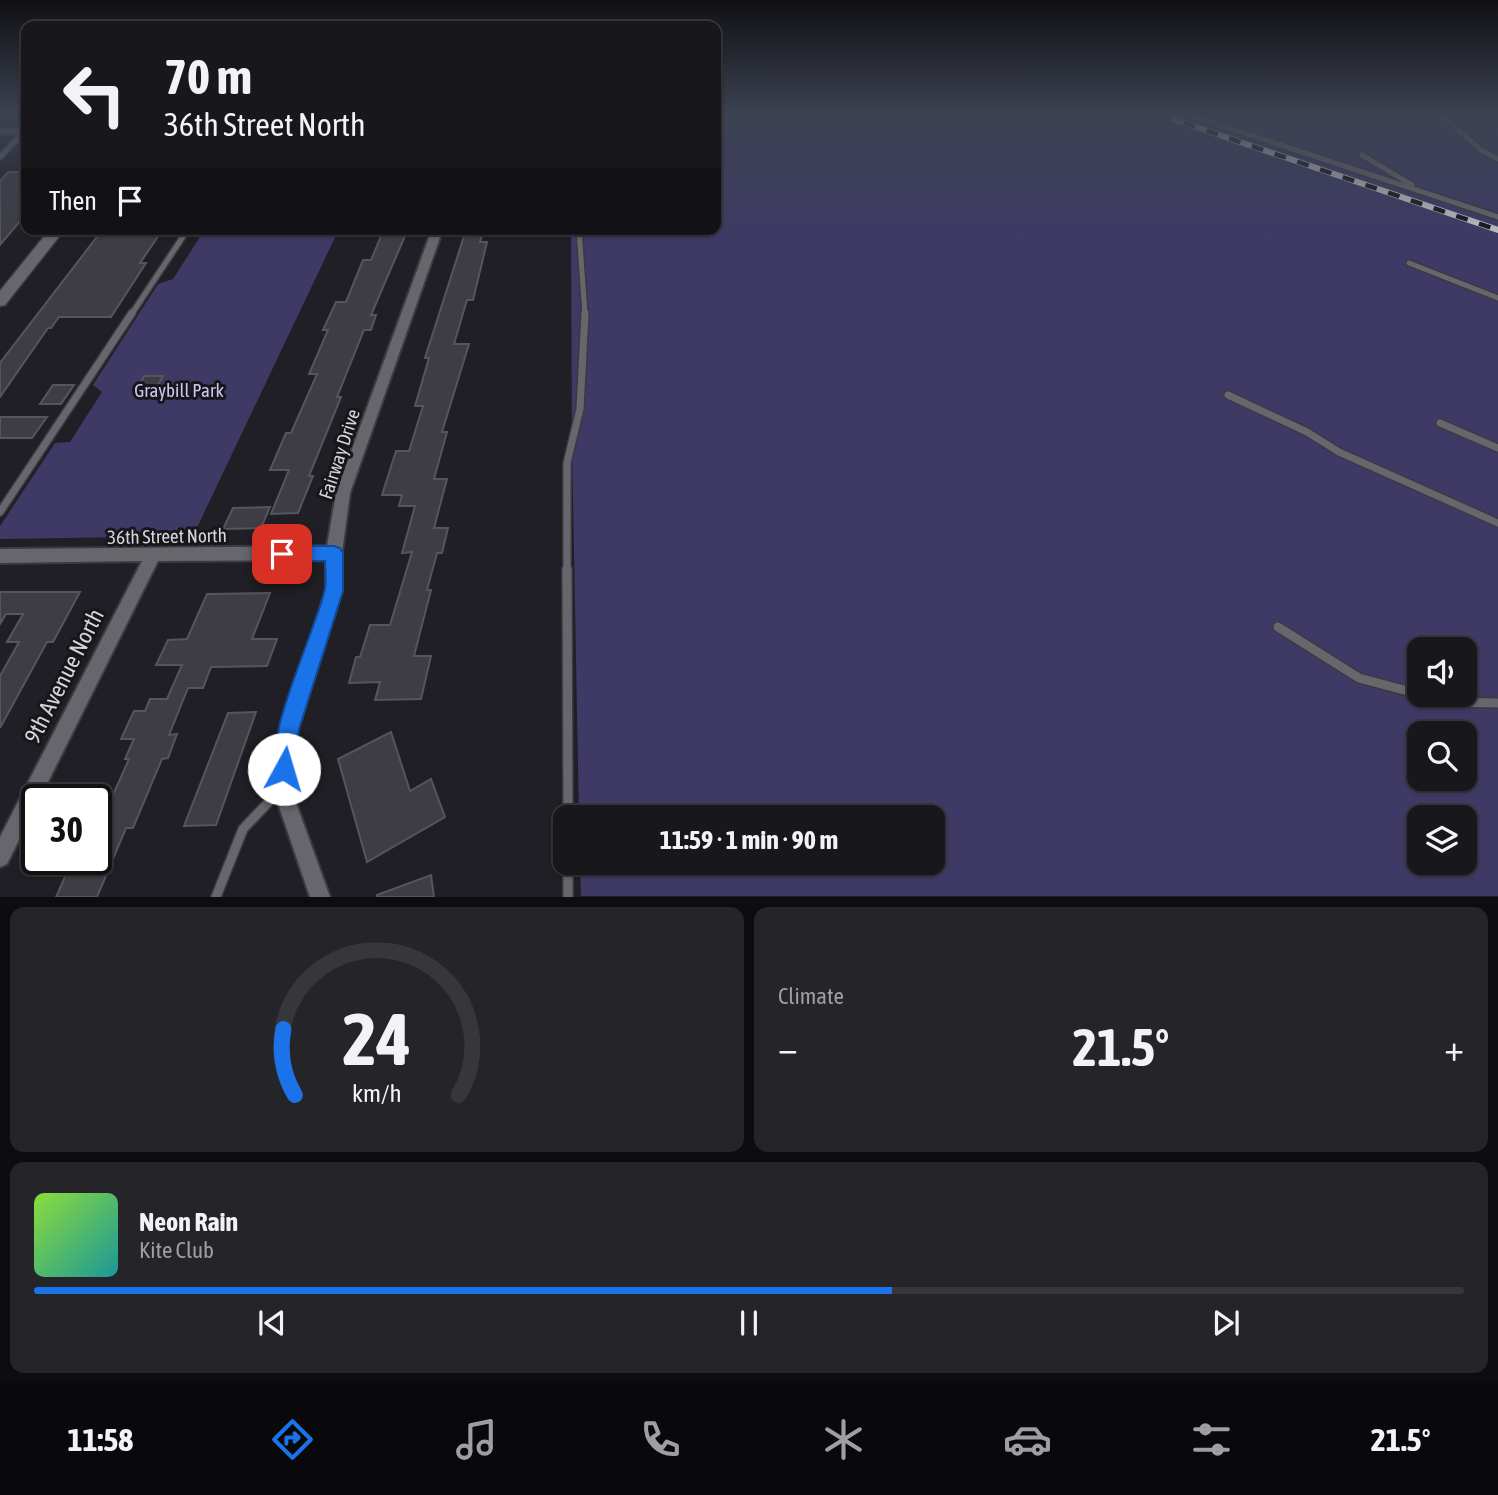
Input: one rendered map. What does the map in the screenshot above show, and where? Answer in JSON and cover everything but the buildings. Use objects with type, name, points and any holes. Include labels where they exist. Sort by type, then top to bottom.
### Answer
[{"type":"street","points":[[0,301],[53,235]]},
{"type":"street","name":"Fairway Drive","points":[[320,897],[282,789],[289,729],[334,591],[334,553],[343,494],[436,235]]},
{"type":"street","name":"36th Street North","points":[[0,556],[334,553]]},
{"type":"street","name":"9th Avenue North","points":[[0,857],[153,556]]},
{"type":"lane","points":[[1315,157],[1498,217]]},
{"type":"lane","points":[[1364,157],[1435,197]]},
{"type":"lane","points":[[0,512],[184,235]]},
{"type":"lane","points":[[568,805],[567,463],[580,409],[585,313],[579,235]]},
{"type":"lane","points":[[1409,263],[1498,298]]},
{"type":"lane","points":[[1228,395],[1307,432],[1339,452],[1498,523]]},
{"type":"lane","points":[[1440,423],[1498,448]]},
{"type":"lane","points":[[1278,626],[1359,678],[1407,690]]},
{"type":"lane","points":[[1477,703],[1498,703]]},
{"type":"lane","points":[[216,897],[243,829],[282,789]]},
{"type":"lane","points":[[568,875],[568,897]]},
{"type":"green space","points":[[721,157],[1498,157],[1498,896],[581,896],[580,875],[945,875],[945,805],[579,805],[571,235],[721,235]]},
{"type":"green space","name":"Graybill Park","points":[[201,235],[336,235],[193,536],[0,539],[0,526],[55,443],[70,442],[102,392],[93,385],[158,284],[173,279]]},
{"type":"railway","points":[[1284,157],[1498,230]]},
{"type":"route","points":[[282,554],[334,553],[334,591],[289,729],[284,769]]}]
